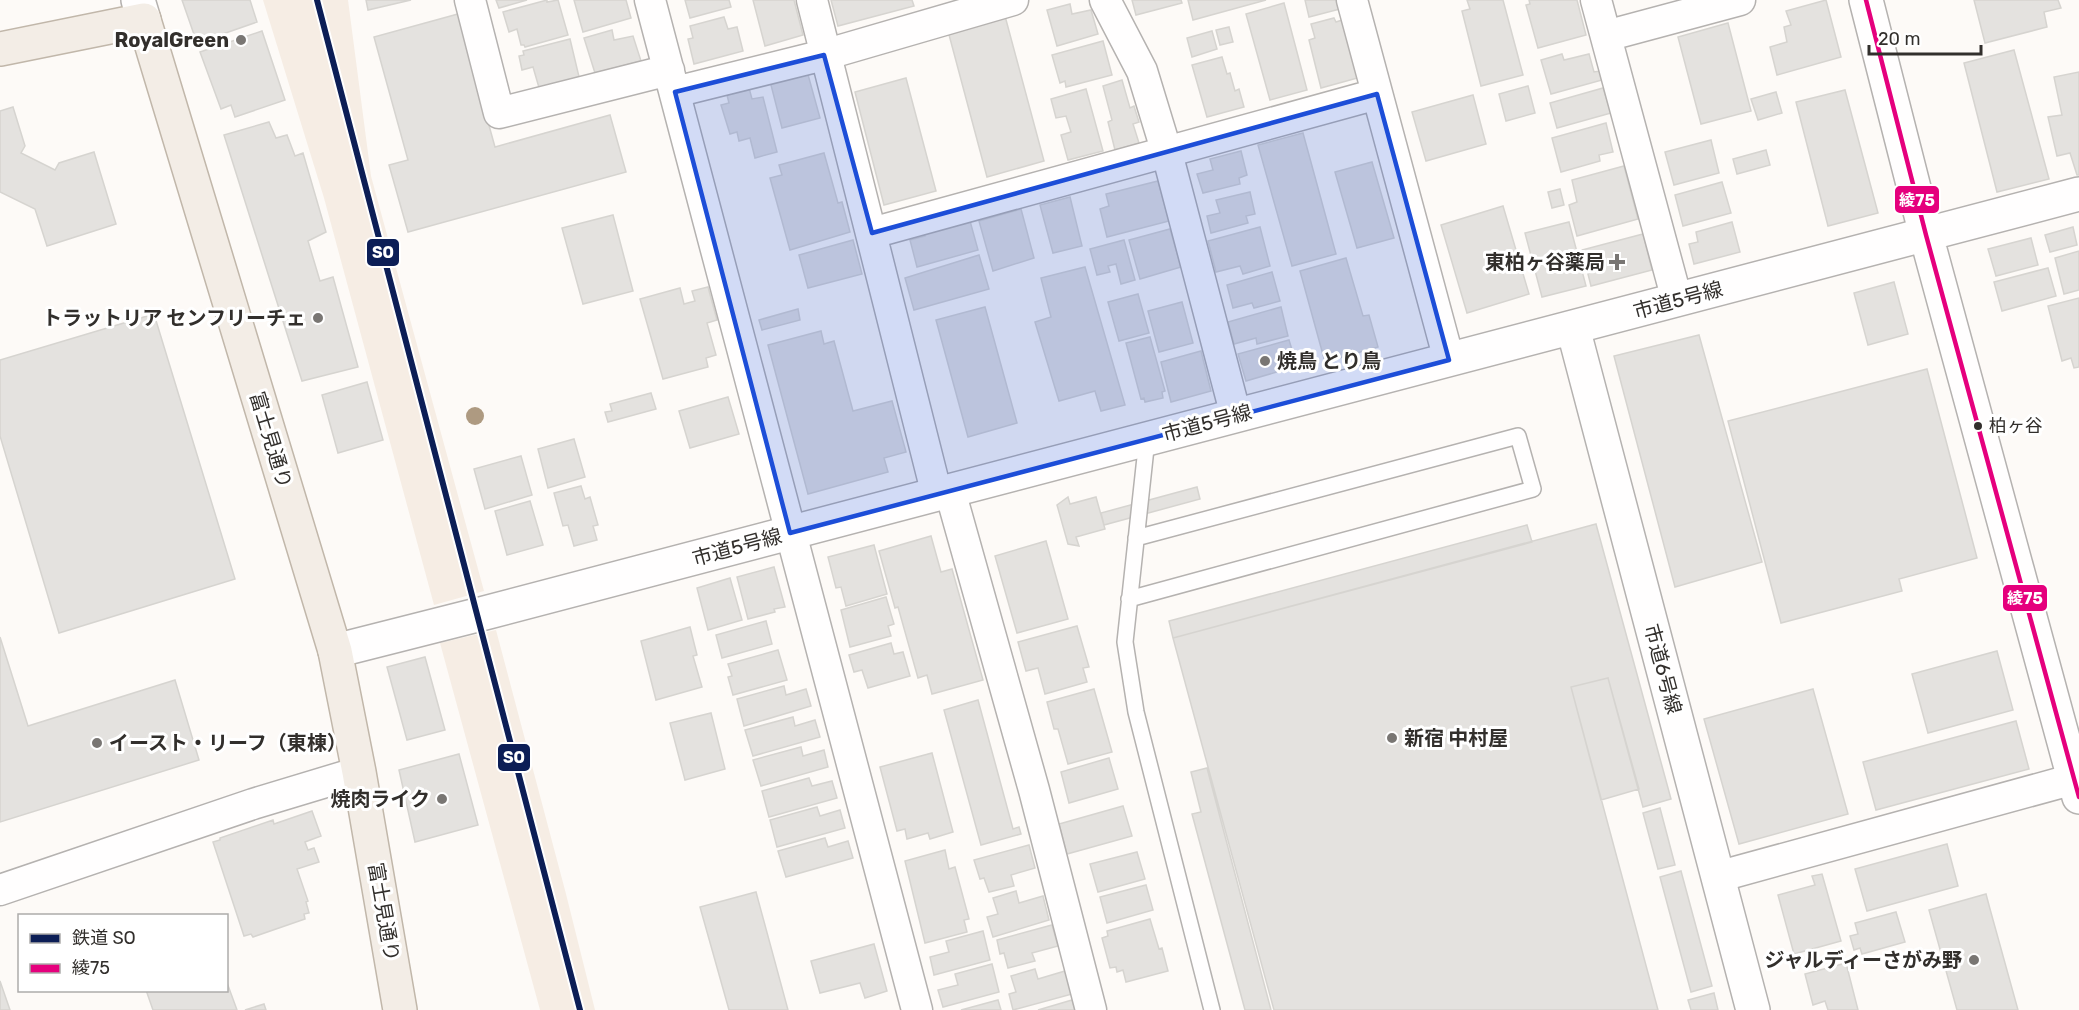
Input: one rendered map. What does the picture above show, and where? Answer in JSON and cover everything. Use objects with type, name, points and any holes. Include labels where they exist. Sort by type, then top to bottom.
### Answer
[{"type":"main road","name":"富士見通り","points":[[0,49],[141,10],[335,651],[359,771],[400,1010]]},
{"type":"street","points":[[470,0],[499,113],[824,55],[1013,0]]},
{"type":"street","points":[[650,0],[917,1010]]},
{"type":"street","points":[[812,0],[824,55],[872,233],[944,493],[1034,790],[1091,1010]]},
{"type":"street","points":[[1105,0],[1143,71],[1167,153],[1236,416]]},
{"type":"street","points":[[1352,0],[1449,360]]},
{"type":"street","points":[[1596,0],[1677,300]]},
{"type":"street","points":[[1606,36],[1740,0]]},
{"type":"street","points":[[1717,877],[2076,788],[1926,235],[1866,0]]},
{"type":"street","points":[[872,233],[1377,94]]},
{"type":"street","name":"市道5号線","points":[[335,651],[2079,194]]},
{"type":"street","name":"市道6号線","points":[[1574,328],[1753,1010]]},
{"type":"street","points":[[0,890],[253,804],[359,771]]},
{"type":"lane","points":[[1129,599],[1533,489],[1518,436],[1136,538]]},
{"type":"lane","points":[[1147,439],[1125,642],[1136,712],[1212,1010]]},
{"type":"highlighted area","points":[[824,55],[872,233],[1377,94],[1449,360],[790,533],[675,92]]},
{"type":"shaded area","points":[[263,0],[348,0],[371,176],[484,591],[434,605],[324,198]]},
{"type":"shaded area","points":[[496,630],[595,1010],[540,1010],[440,643]]},
{"type":"building","points":[[182,0],[250,0],[257,22],[197,43]]},
{"type":"building","points":[[366,0],[411,0],[368,10]]},
{"type":"building","points":[[496,0],[527,0],[499,8]]},
{"type":"building","points":[[547,0],[547,2],[558,0],[568,35],[525,47],[521,45],[517,29],[509,32],[503,12]]},
{"type":"building","points":[[574,0],[626,0],[631,18],[583,32]]},
{"type":"building","points":[[685,0],[729,0],[731,7],[690,18]]},
{"type":"building","points":[[753,0],[794,0],[803,35],[765,46]]},
{"type":"building","points":[[831,0],[912,0],[914,6],[838,26]]},
{"type":"building","points":[[1132,0],[1181,0],[1182,3],[1136,15]]},
{"type":"building","points":[[1188,0],[1266,0],[1193,20]]},
{"type":"building","points":[[1305,0],[1338,0],[1340,9],[1309,17]]},
{"type":"building","points":[[1467,0],[1503,0],[1523,75],[1481,86],[1462,11],[1470,9]]},
{"type":"building","points":[[1529,0],[1577,0],[1586,35],[1538,48],[1526,5],[1530,4]]},
{"type":"building","points":[[1826,0],[1841,57],[1777,75],[1770,47],[1787,42],[1784,27],[1791,25],[1786,11]]},
{"type":"building","points":[[1974,0],[2058,0],[2061,8],[2044,12],[2047,27],[1985,43]]},
{"type":"building","points":[[1284,3],[1307,90],[1270,100],[1246,14]]},
{"type":"building","points":[[1070,4],[1072,14],[1091,10],[1098,34],[1057,46],[1047,10]]},
{"type":"building","points":[[458,14],[495,147],[610,115],[626,172],[408,232],[389,165],[408,160],[374,37]]},
{"type":"building","points":[[1005,16],[1044,161],[987,177],[948,31]]},
{"type":"building","points":[[724,17],[728,29],[737,27],[743,51],[694,64],[688,39],[693,38],[690,26]]},
{"type":"building","points":[[1334,18],[1336,22],[1345,19],[1361,77],[1321,88],[1309,40],[1315,38],[1311,24]]},
{"type":"building","points":[[1728,23],[1751,111],[1701,124],[1678,37]]},
{"type":"building","points":[[1229,27],[1233,42],[1220,45],[1216,30]]},
{"type":"building","points":[[612,30],[614,40],[633,36],[641,61],[595,73],[584,38]]},
{"type":"building","points":[[262,31],[285,100],[235,117],[231,105],[221,109],[200,52]]},
{"type":"building","points":[[1212,31],[1217,49],[1192,57],[1187,38]]},
{"type":"building","points":[[570,39],[580,81],[540,91],[533,67],[522,70],[519,56],[524,55],[523,51]]},
{"type":"building","points":[[1103,41],[1112,75],[1066,87],[1065,81],[1060,83],[1052,55]]},
{"type":"building","points":[[2014,50],[2049,179],[1997,192],[1964,63]]},
{"type":"building","points":[[1562,54],[1564,60],[1589,54],[1594,72],[1600,71],[1602,80],[1551,94],[1541,60]]},
{"type":"building","points":[[1222,57],[1235,91],[1239,89],[1244,107],[1207,117],[1192,65]]},
{"type":"building","points":[[807,71],[820,118],[782,128],[770,81]]},
{"type":"building","points":[[2079,72],[2079,175],[2077,175],[2070,153],[2057,156],[2048,117],[2062,115],[2054,77]]},
{"type":"building","points":[[906,78],[936,191],[884,205],[855,92]]},
{"type":"building","points":[[1122,80],[1130,108],[1134,106],[1139,122],[1133,124],[1139,143],[1115,150],[1108,122],[1112,120],[1103,86]]},
{"type":"building","points":[[1528,86],[1535,113],[1506,121],[1499,94]]},
{"type":"building","points":[[749,88],[752,99],[763,97],[777,152],[755,158],[750,138],[739,141],[737,132],[730,134],[721,105],[729,103],[727,95]]},
{"type":"building","points":[[1603,88],[1611,113],[1557,128],[1550,103]]},
{"type":"building","points":[[1086,89],[1103,151],[1068,160],[1061,135],[1071,132],[1066,116],[1056,118],[1051,99]]},
{"type":"building","points":[[1845,90],[1878,213],[1828,226],[1796,102]]},
{"type":"building","points":[[1776,92],[1782,113],[1758,120],[1751,99]]},
{"type":"building","points":[[1473,95],[1486,144],[1426,161],[1412,112]]},
{"type":"building","points":[[13,107],[25,146],[21,153],[55,170],[59,163],[94,152],[116,224],[47,246],[35,209],[0,192],[0,111]]},
{"type":"building","points":[[269,122],[276,138],[287,135],[295,156],[303,153],[326,232],[308,241],[320,281],[333,277],[358,367],[302,381],[224,135]]},
{"type":"building","points":[[1606,123],[1613,152],[1599,155],[1600,161],[1561,172],[1552,138]]},
{"type":"building","points":[[1303,133],[1336,254],[1292,266],[1258,145]]},
{"type":"building","points":[[1711,140],[1719,173],[1674,185],[1665,152]]},
{"type":"building","points":[[1766,150],[1770,165],[1737,174],[1733,159]]},
{"type":"building","points":[[1241,151],[1247,175],[1239,178],[1240,184],[1203,193],[1197,174],[1213,170],[1210,159]]},
{"type":"building","points":[[824,153],[838,203],[842,202],[850,232],[790,250],[770,178],[782,175],[779,165]]},
{"type":"building","points":[[1372,162],[1394,238],[1357,248],[1335,172]]},
{"type":"building","points":[[1624,166],[1638,219],[1577,236],[1569,205],[1577,202],[1572,180]]},
{"type":"building","points":[[1158,181],[1169,221],[1107,237],[1100,209],[1109,206],[1106,194]]},
{"type":"building","points":[[1722,182],[1731,213],[1683,226],[1675,195]]},
{"type":"building","points":[[1560,189],[1564,205],[1552,208],[1548,192]]},
{"type":"building","points":[[1250,192],[1255,214],[1246,216],[1248,223],[1211,233],[1207,216],[1220,213],[1216,200]]},
{"type":"building","points":[[1070,197],[1082,246],[1053,253],[1040,205]]},
{"type":"building","points":[[1503,206],[1529,294],[1467,313],[1441,225]]},
{"type":"building","points":[[1021,209],[1034,258],[993,271],[979,221]]},
{"type":"building","points":[[613,215],[633,291],[583,304],[562,228]]},
{"type":"building","points":[[970,221],[978,250],[917,267],[910,240],[925,236],[924,233]]},
{"type":"building","points":[[1569,222],[1586,286],[1542,297],[1525,233]]},
{"type":"building","points":[[1732,222],[1740,252],[1694,264],[1689,244],[1698,242],[1696,232]]},
{"type":"building","points":[[1260,227],[1270,266],[1243,274],[1240,266],[1216,272],[1208,241]]},
{"type":"building","points":[[2073,227],[2077,245],[2050,252],[2045,235]]},
{"type":"building","points":[[1170,229],[1181,267],[1140,279],[1129,240]]},
{"type":"building","points":[[1643,234],[1652,270],[1591,286],[1582,250]]},
{"type":"building","points":[[2031,238],[2038,265],[1996,276],[1988,249]]},
{"type":"building","points":[[853,240],[862,274],[808,288],[799,255]]},
{"type":"building","points":[[1124,240],[1135,280],[1121,284],[1116,264],[1108,266],[1110,272],[1097,275],[1090,249]]},
{"type":"building","points":[[2079,251],[2079,290],[2064,294],[2055,258]]},
{"type":"building","points":[[979,255],[989,289],[914,310],[905,278]]},
{"type":"building","points":[[1346,258],[1363,316],[1369,315],[1378,347],[1325,362],[1300,271]]},
{"type":"building","points":[[1085,267],[1125,405],[1101,411],[1095,391],[1059,401],[1035,322],[1051,317],[1041,278]]},
{"type":"building","points":[[2048,268],[2056,296],[2002,311],[1994,282]]},
{"type":"building","points":[[1272,272],[1280,301],[1254,308],[1252,303],[1233,308],[1227,285]]},
{"type":"building","points":[[1894,282],[1908,334],[1868,345],[1854,293]]},
{"type":"building","points":[[708,287],[717,320],[707,323],[716,355],[706,358],[708,367],[663,379],[640,299],[680,288],[684,304],[695,301],[692,291]]},
{"type":"building","points":[[1138,294],[1149,333],[1119,341],[1108,302]]},
{"type":"building","points":[[2079,298],[2079,367],[2074,368],[2071,358],[2062,361],[2048,306]]},
{"type":"building","points":[[1182,302],[1193,343],[1159,352],[1148,311]]},
{"type":"building","points":[[985,307],[1017,423],[968,437],[936,320]]},
{"type":"building","points":[[1281,307],[1288,336],[1257,344],[1256,338],[1234,344],[1228,322]]},
{"type":"building","points":[[798,309],[800,320],[762,330],[759,320]]},
{"type":"building","points":[[154,314],[235,579],[59,633],[0,436],[0,360]]},
{"type":"building","points":[[821,331],[824,344],[834,341],[853,411],[892,401],[906,452],[884,458],[888,472],[808,494],[768,345]]},
{"type":"building","points":[[1699,335],[1762,562],[1675,587],[1614,356]]},
{"type":"building","points":[[1150,337],[1165,391],[1162,392],[1163,398],[1145,402],[1144,398],[1141,399],[1126,343]]},
{"type":"building","points":[[1289,340],[1297,366],[1246,381],[1238,354]]},
{"type":"building","points":[[1201,351],[1211,391],[1171,402],[1161,362]]},
{"type":"building","points":[[1927,369],[1977,558],[1899,579],[1902,591],[1781,623],[1728,421]]},
{"type":"building","points":[[367,382],[383,440],[338,453],[322,395]]},
{"type":"building","points":[[651,393],[656,409],[608,422],[605,412],[612,411],[610,404]]},
{"type":"building","points":[[728,397],[739,434],[690,448],[679,411]]},
{"type":"building","points":[[574,439],[585,477],[548,488],[538,449]]},
{"type":"building","points":[[521,456],[532,495],[485,509],[474,469]]},
{"type":"building","points":[[581,486],[585,499],[590,497],[598,525],[593,526],[597,540],[574,546],[568,525],[563,526],[554,493]]},
{"type":"building","points":[[1197,487],[1200,499],[1104,525],[1101,513]]},
{"type":"building","points":[[1068,497],[1070,504],[1096,497],[1105,529],[1076,537],[1079,546],[1068,544],[1057,505]]},
{"type":"building","points":[[530,501],[543,545],[507,555],[495,511]]},
{"type":"building","name":"新宿 中村屋","points":[[1596,524],[1671,799],[1643,807],[1608,678],[1571,687],[1658,1010],[1274,1010],[1173,638]]},
{"type":"building","points":[[1527,525],[1532,542],[1173,638],[1169,621]]},
{"type":"building","points":[[931,536],[941,572],[952,569],[983,680],[932,694],[927,675],[918,678],[879,551]]},
{"type":"building","points":[[1046,541],[1068,619],[1017,633],[995,556]]},
{"type":"building","points":[[874,545],[887,594],[846,606],[841,587],[836,588],[828,557]]},
{"type":"building","points":[[774,567],[785,607],[748,619],[737,577]]},
{"type":"building","points":[[730,578],[742,620],[708,630],[697,588]]},
{"type":"building","points":[[886,597],[894,624],[888,626],[891,636],[850,647],[841,610]]},
{"type":"building","points":[[766,621],[772,644],[722,658],[716,635]]},
{"type":"building","points":[[1077,626],[1089,667],[1083,668],[1087,682],[1045,694],[1038,668],[1026,671],[1018,642]]},
{"type":"building","points":[[690,627],[697,655],[693,656],[702,687],[656,700],[641,641]]},
{"type":"building","name":"イースト・リーフ（東棟）","points":[[0,637],[28,726],[175,680],[199,760],[0,822]]},
{"type":"building","points":[[891,643],[894,654],[903,652],[910,676],[868,688],[862,670],[854,672],[849,655]]},
{"type":"building","points":[[778,650],[787,680],[733,695],[728,677],[732,676],[728,664]]},
{"type":"building","points":[[1997,651],[2013,710],[1928,733],[1912,674]]},
{"type":"building","points":[[425,657],[445,730],[407,740],[387,667]]},
{"type":"building","points":[[1608,678],[1639,789],[1601,800],[1571,687]]},
{"type":"building","points":[[784,686],[786,695],[806,689],[811,706],[744,726],[737,699]]},
{"type":"building","points":[[1094,689],[1112,752],[1068,764],[1058,729],[1054,729],[1047,702]]},
{"type":"building","points":[[1813,689],[1848,814],[1739,844],[1704,719]]},
{"type":"building","points":[[978,700],[1013,829],[1019,827],[1021,834],[981,845],[944,710]]},
{"type":"building","points":[[711,713],[725,769],[685,780],[670,723]]},
{"type":"building","points":[[793,717],[795,726],[815,720],[820,737],[753,756],[745,730]]},
{"type":"building","points":[[2016,721],[2029,769],[1876,810],[1863,762]]},
{"type":"building","points":[[801,747],[803,756],[824,750],[828,767],[761,786],[753,760]]},
{"type":"building","points":[[932,753],[953,832],[930,839],[928,833],[907,839],[905,829],[897,831],[880,767]]},
{"type":"building","points":[[459,754],[478,825],[415,842],[399,770]]},
{"type":"building","points":[[1109,758],[1118,789],[1069,803],[1061,772]]},
{"type":"building","points":[[1207,768],[1271,1010],[1245,1010],[1192,814],[1201,812],[1191,772]]},
{"type":"building","points":[[809,778],[812,786],[832,781],[837,798],[769,817],[762,791]]},
{"type":"building","points":[[1123,806],[1132,836],[1067,854],[1059,824]]},
{"type":"building","points":[[817,807],[820,816],[840,810],[845,828],[777,847],[770,820]]},
{"type":"building","points":[[1660,808],[1675,865],[1658,869],[1643,813]]},
{"type":"building","points":[[312,811],[321,836],[305,842],[308,850],[314,848],[319,862],[297,869],[308,901],[306,902],[309,913],[304,914],[305,919],[253,937],[251,934],[244,936],[213,842],[273,820],[274,824]]},
{"type":"building","points":[[825,838],[828,847],[848,841],[853,858],[786,877],[778,851]]},
{"type":"building","points":[[1947,844],[1958,886],[1867,911],[1855,869]]},
{"type":"building","points":[[1029,845],[1035,868],[1011,875],[1014,886],[989,892],[984,878],[980,879],[974,860]]},
{"type":"building","points":[[945,850],[949,869],[955,867],[969,919],[964,920],[967,932],[925,943],[905,861]]},
{"type":"building","points":[[1137,852],[1145,879],[1098,892],[1090,864]]},
{"type":"building","points":[[1681,871],[1712,986],[1691,992],[1660,877]]},
{"type":"building","points":[[1822,874],[1841,941],[1794,954],[1778,895],[1815,885],[1812,876]]},
{"type":"building","points":[[1146,885],[1153,910],[1107,923],[1100,897]]},
{"type":"building","points":[[1016,891],[1019,903],[1043,896],[1049,920],[993,937],[987,917],[998,914],[993,898]]},
{"type":"building","points":[[756,892],[788,1010],[729,1010],[700,907]]},
{"type":"building","name":"ジャルディーさがみ野","points":[[1986,894],[2018,1010],[1957,1010],[1929,910]]},
{"type":"building","points":[[1896,912],[1905,942],[1862,954],[1860,948],[1854,950],[1850,936],[1858,934],[1855,923]]},
{"type":"building","points":[[1150,919],[1159,949],[1162,948],[1168,971],[1126,982],[1123,970],[1117,972],[1116,967],[1110,968],[1102,938],[1108,936],[1107,931]]},
{"type":"building","points":[[1052,925],[1058,946],[1032,953],[1035,961],[1008,968],[1004,953],[1000,954],[997,940]]},
{"type":"building","points":[[983,931],[990,960],[934,975],[930,957],[949,952],[946,941]]},
{"type":"building","points":[[874,944],[887,991],[865,998],[860,983],[820,993],[811,961]]},
{"type":"building","points":[[1846,963],[1858,1010],[1828,1010],[1825,1001],[1813,1005],[1805,974]]},
{"type":"building","points":[[992,964],[999,992],[943,1007],[938,990],[958,985],[955,974]]},
{"type":"building","points":[[1035,969],[1038,979],[1065,971],[1072,994],[1013,1010],[1009,994],[1016,992],[1011,976]]},
{"type":"building","points":[[0,981],[10,1010],[0,1010]]},
{"type":"building","points":[[228,985],[237,1010],[153,1010],[147,992],[228,992]]},
{"type":"building","points":[[1714,993],[1718,1010],[1691,1010],[1688,1000]]},
{"type":"building","points":[[998,1000],[1001,1010],[961,1010]]},
{"type":"building","points":[[1072,1000],[1075,1010],[1038,1010]]},
{"type":"building","points":[[264,1004],[266,1010],[245,1010]]},
{"type":"rail line","name":"SO","points":[[317,0],[580,1010]]},
{"type":"transit line","name":"綾75","points":[[1866,0],[1926,235],[2079,797]]},
{"type":"place","name":"RoyalGreen","points":[[241,40]]},
{"type":"place","name":"東柏ヶ谷薬局","points":[[1617,262]]},
{"type":"place","name":"トラットリア センフリーチェ","points":[[318,318]]},
{"type":"place","name":"焼鳥 とり鳥","points":[[1265,361]]},
{"type":"place","name":"柏ヶ谷","points":[[1978,426]]},
{"type":"place","name":"新宿 中村屋","points":[[1392,738]]},
{"type":"place","name":"イースト・リーフ（東棟）","points":[[97,743]]},
{"type":"place","name":"焼肉ライク","points":[[442,799]]},
{"type":"place","name":"ジャルディーさがみ野","points":[[1974,960]]}]
